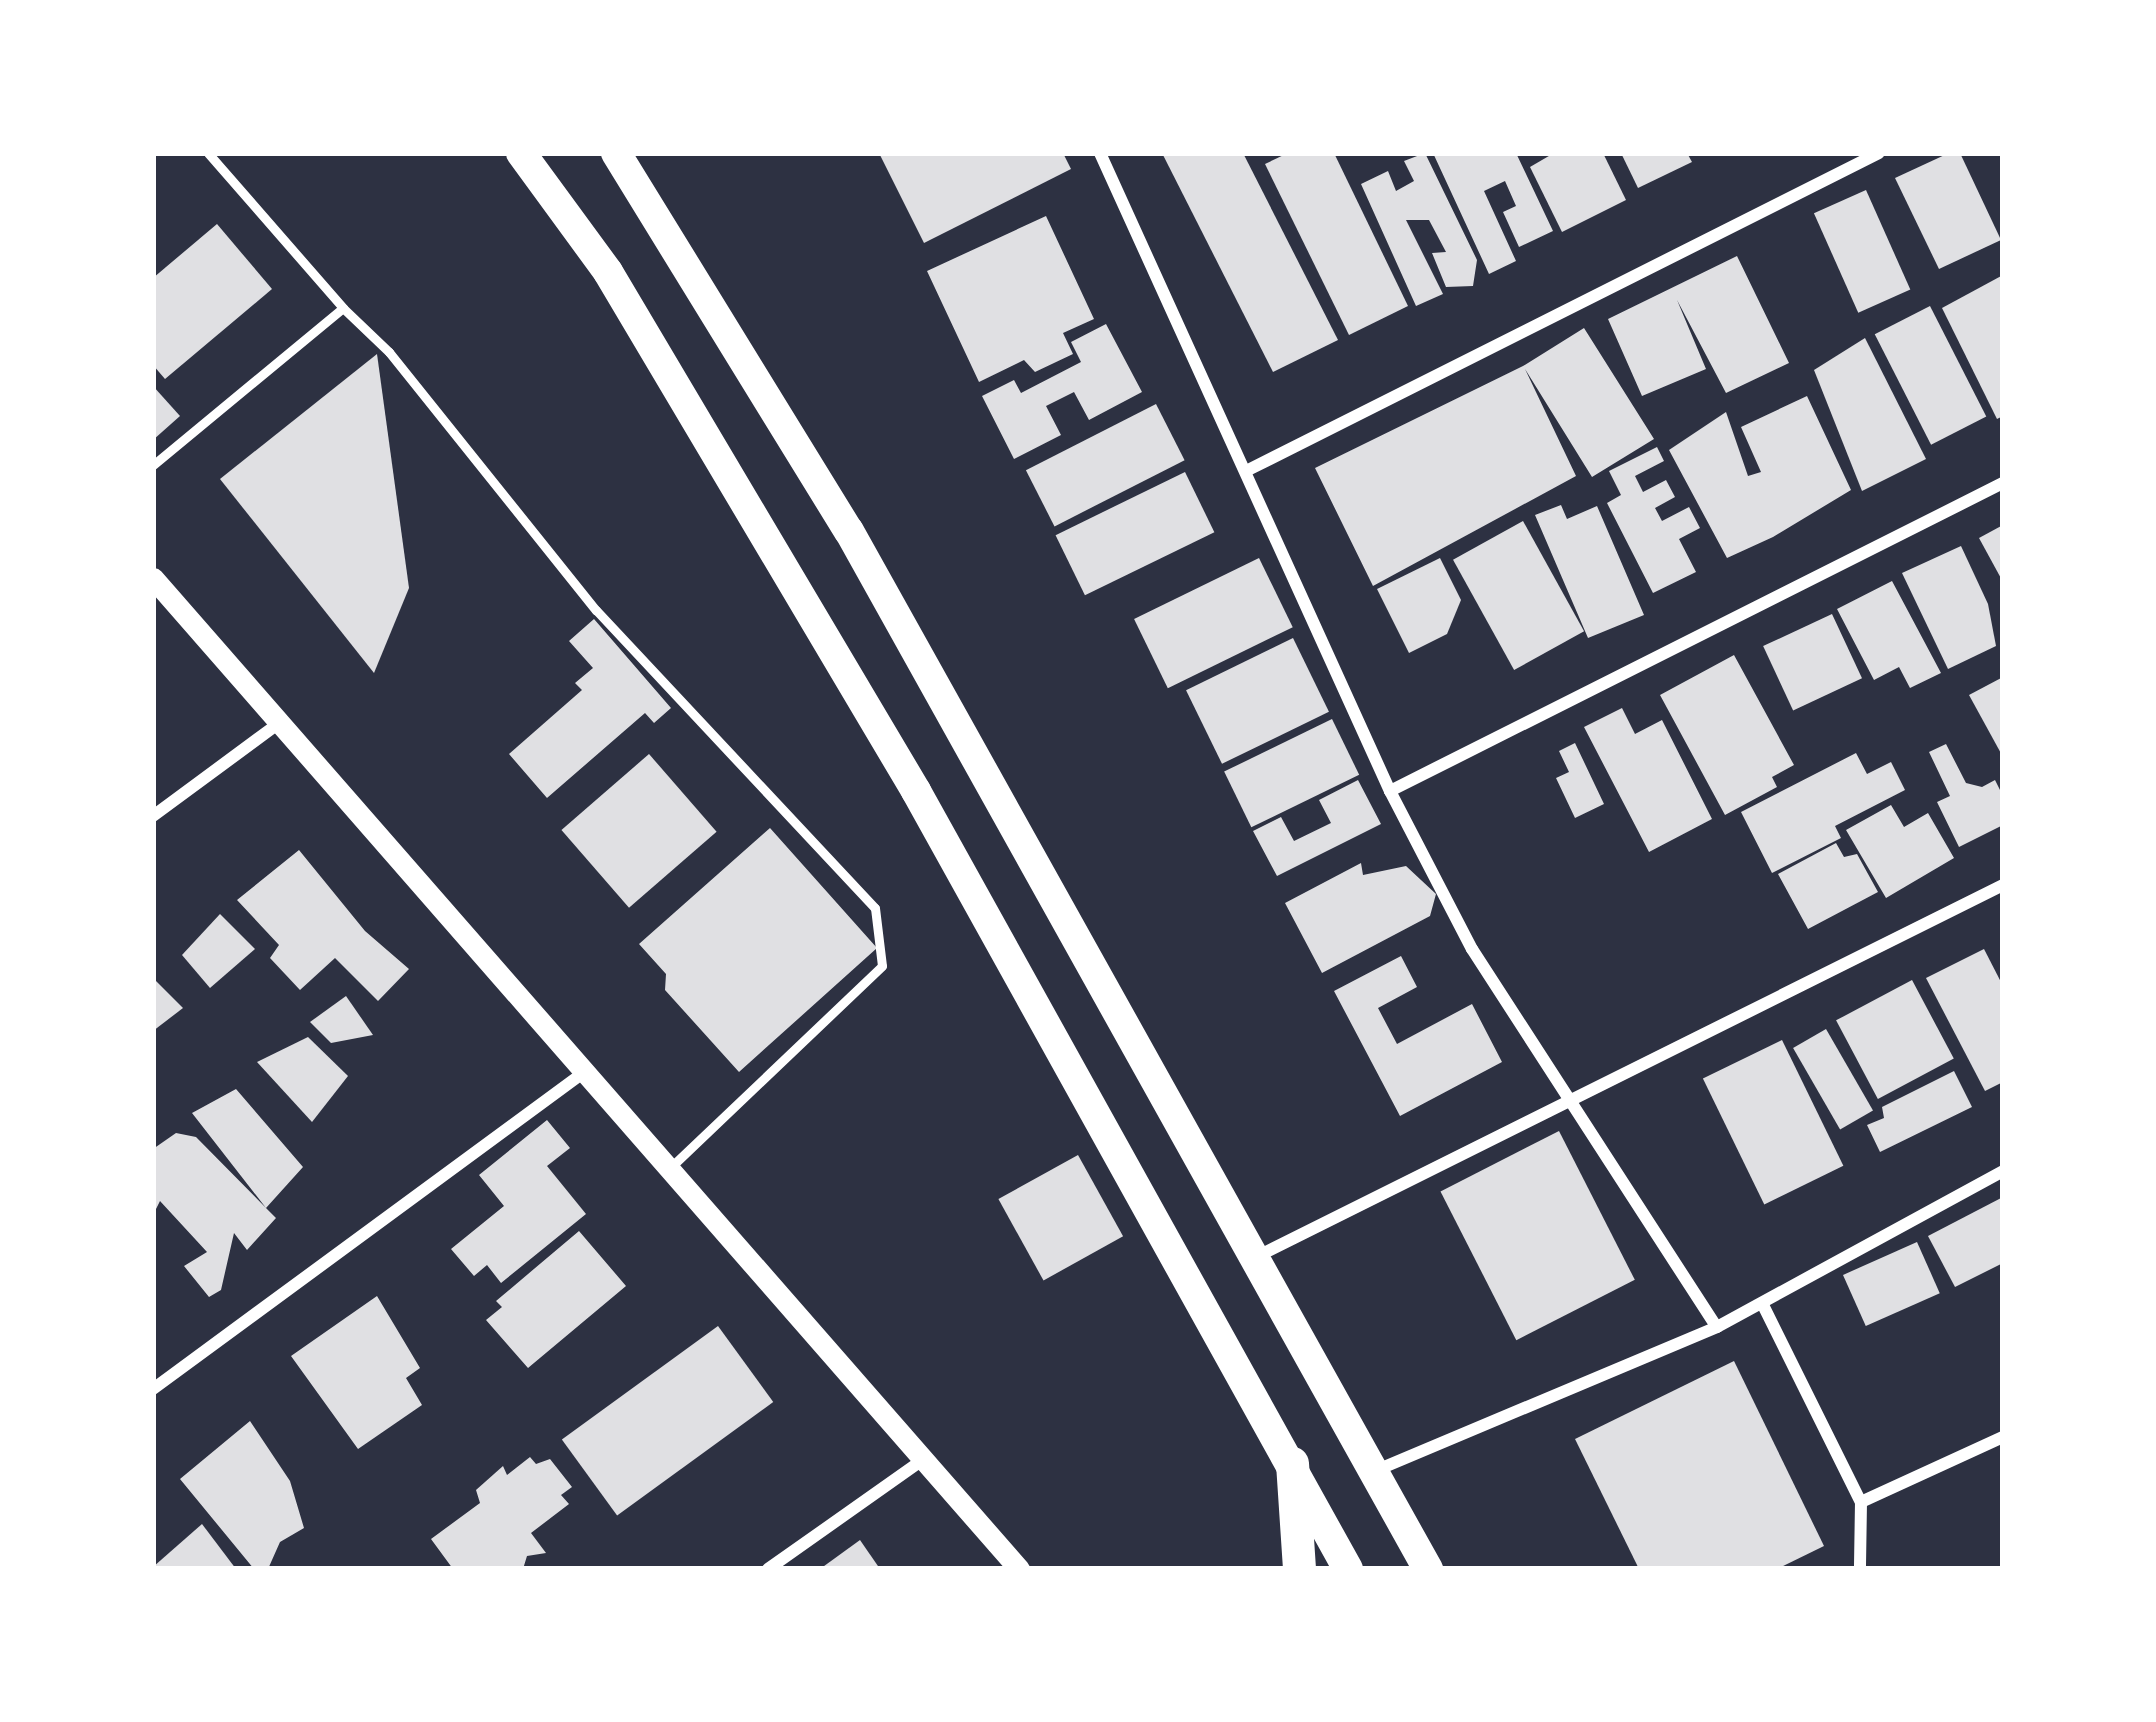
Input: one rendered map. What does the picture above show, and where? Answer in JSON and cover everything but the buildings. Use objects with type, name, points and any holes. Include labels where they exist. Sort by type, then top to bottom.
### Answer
[{"type":"highway","points":[[1292,1463],[1299,1569]]},
{"type":"main road","points":[[521,153],[608,272],[916,791],[1348,1569]]},
{"type":"main road","points":[[616,153],[849,531],[1258,1256],[1428,1569]]},
{"type":"street","points":[[1100,153],[1390,791],[1472,949],[1718,1327]]},
{"type":"street","points":[[1246,471],[1879,153]]},
{"type":"street","points":[[1390,791],[2003,483]]},
{"type":"street","points":[[153,578],[1018,1569]]},
{"type":"street","points":[[153,816],[278,724]]},
{"type":"street","points":[[1258,1256],[2003,885]]},
{"type":"street","points":[[153,1389],[583,1073]]},
{"type":"street","points":[[1375,1472],[1718,1327],[2003,1171]]},
{"type":"street","points":[[1763,1305],[1861,1502],[1860,1569]]},
{"type":"street","points":[[1861,1502],[2003,1437]]},
{"type":"street","points":[[768,1569],[921,1461]]},
{"type":"lane","points":[[208,153],[343,308],[389,352],[596,610],[875,908],[882,966],[668,1170]]},
{"type":"lane","points":[[153,464],[343,308]]}]
